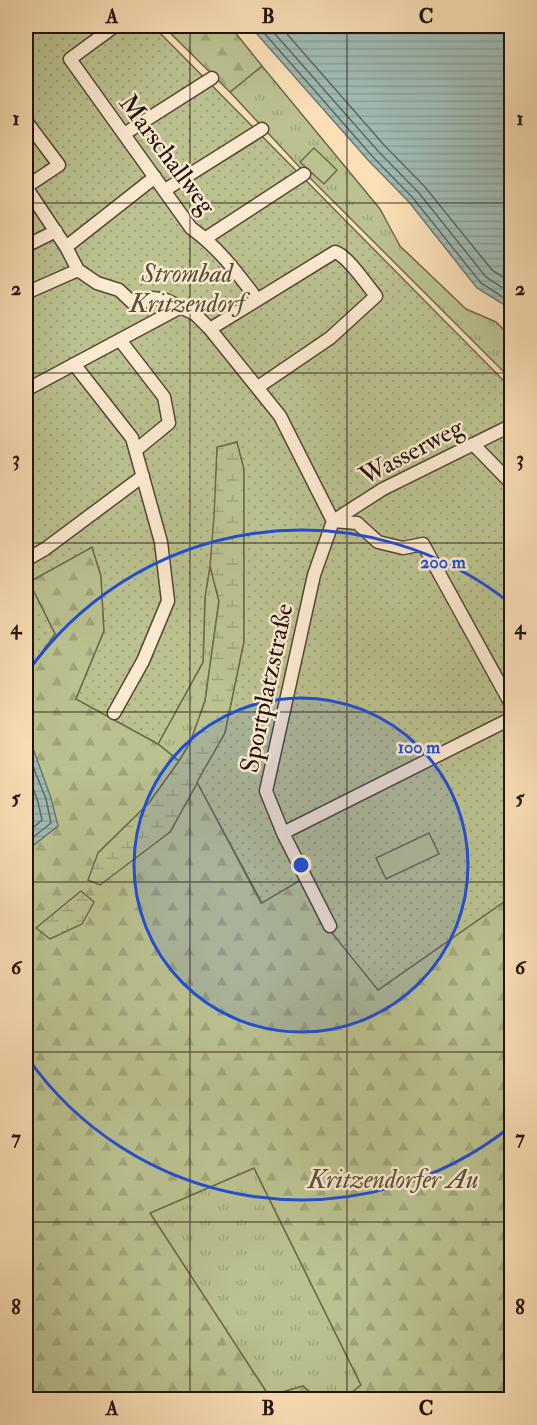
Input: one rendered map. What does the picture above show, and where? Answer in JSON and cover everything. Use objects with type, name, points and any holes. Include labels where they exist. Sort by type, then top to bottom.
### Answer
[{"type":"street","name":"Marschallweg","points":[[115,26],[70,59],[191,228],[206,238],[224,256],[257,299]]},
{"type":"street","points":[[124,134],[212,78]]},
{"type":"street","points":[[26,121],[59,165],[26,187],[56,231],[78,270],[98,283],[119,290],[136,306],[152,298],[166,300],[195,314],[210,329],[280,416],[333,520],[357,523],[378,542],[403,548],[423,544],[512,706]]},
{"type":"street","points":[[165,190],[262,129]]},
{"type":"street","points":[[206,238],[304,174]]},
{"type":"street","points":[[66,247],[155,177]]},
{"type":"street","points":[[26,246],[56,231]]},
{"type":"street","points":[[210,329],[335,252],[339,253],[376,296],[330,338],[258,387]]},
{"type":"street","points":[[26,293],[78,270]]},
{"type":"street","points":[[26,390],[181,307]]},
{"type":"street","points":[[120,340],[164,397],[169,423],[136,450]]},
{"type":"street","points":[[74,364],[132,438],[160,542],[168,601],[143,661],[114,713]]},
{"type":"street","name":"Wasserweg","points":[[333,520],[383,489],[512,424]]},
{"type":"street","points":[[473,444],[512,484]]},
{"type":"street","points":[[26,560],[45,549],[143,476]]},
{"type":"street","name":"Sportplatzstraße","points":[[330,926],[283,832],[266,791],[314,575],[333,520]]},
{"type":"street","points":[[283,832],[512,718]]},
{"type":"green space","name":"Strombad Kritzendorf","points":[[26,26],[153,26],[511,388],[511,897],[378,990],[328,928],[302,879],[262,903],[197,782],[225,733],[244,642],[244,469],[237,442],[217,447],[214,517],[205,597],[203,662],[158,744],[76,699],[104,631],[101,576],[92,547],[29,582],[55,634],[29,670],[26,664]]},
{"type":"green space","points":[[163,26],[230,26],[262,66],[230,92]]},
{"type":"green space","points":[[262,66],[380,209],[400,246],[466,309],[496,322],[505,331],[511,340],[511,379],[305,173],[230,92]]},
{"type":"green space","points":[[314,148],[337,170],[324,184],[300,162]]},
{"type":"green space","points":[[237,442],[244,469],[244,642],[225,733],[170,832],[100,885],[88,880],[98,853],[149,803],[179,761],[190,743],[205,701],[219,601],[210,566],[217,447]]},
{"type":"green space","name":"Kritzendorfer Au","points":[[92,547],[101,576],[104,631],[76,699],[158,744],[179,761],[149,803],[98,853],[170,832],[197,782],[261,903],[302,879],[378,990],[511,897],[511,1399],[344,1399],[361,1385],[254,1168],[150,1213],[269,1396],[303,1386],[318,1399],[26,1399],[26,851],[58,826],[26,729],[26,674],[55,634],[29,582]]},
{"type":"green space","points":[[210,566],[219,601],[205,701],[190,743],[179,761],[158,744],[203,662],[205,597]]},
{"type":"green space","points":[[429,833],[439,854],[386,879],[376,858]]},
{"type":"green space","points":[[81,891],[94,902],[82,924],[50,939],[36,928]]},
{"type":"green space","points":[[254,1168],[361,1385],[344,1399],[318,1399],[303,1386],[269,1396],[150,1213]]},
{"type":"water","points":[[250,26],[511,26],[511,309],[477,288],[409,202],[368,160]]},
{"type":"water","points":[[26,729],[51,798],[58,826],[26,851]]}]
